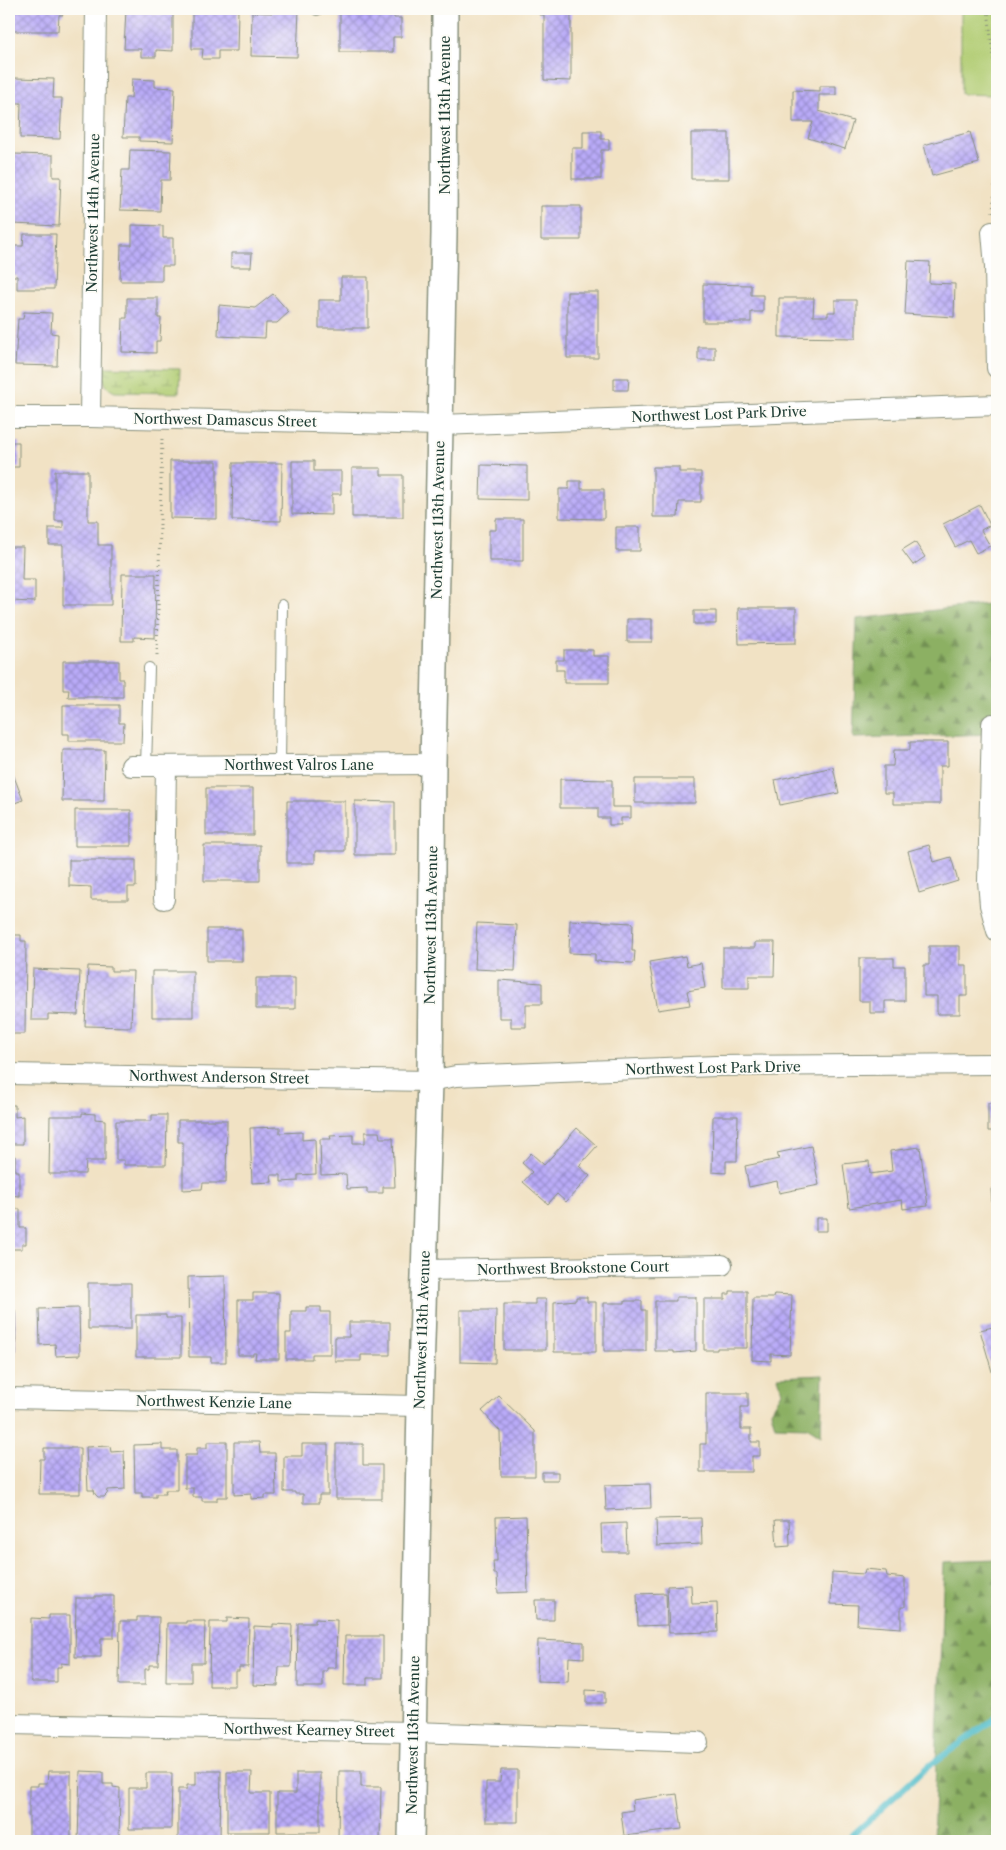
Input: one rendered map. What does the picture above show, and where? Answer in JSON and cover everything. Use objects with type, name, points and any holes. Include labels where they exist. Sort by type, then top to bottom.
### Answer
[{"type":"street","name":"Northwest 114th Avenue","points":[[90,416],[96,9]]},
{"type":"street","name":"Northwest 113th Avenue","points":[[411,1841],[420,1406],[430,1081],[433,764],[444,234],[445,9]]},
{"type":"street","points":[[992,232],[995,267],[997,368]]},
{"type":"street","name":"Northwest Lost Park Drive","points":[[440,425],[997,405]]},
{"type":"street","name":"Northwest Damascus Street","points":[[9,416],[90,416],[440,425]]},
{"type":"street","points":[[992,724],[988,881],[990,905],[997,931]]},
{"type":"street","name":"Northwest Valros Lane","points":[[148,766],[433,764]]},
{"type":"street","points":[[148,766],[164,899]]},
{"type":"street","name":"Northwest Lost Park Drive","points":[[430,1081],[456,1076],[650,1068],[997,1064]]},
{"type":"street","name":"Northwest Anderson Street","points":[[9,1074],[430,1081]]},
{"type":"street","name":"Northwest Brookstone Court","points":[[424,1270],[722,1265]]},
{"type":"street","name":"Northwest Kenzie Lane","points":[[9,1398],[420,1406]]},
{"type":"street","name":"Northwest Kearney Street","points":[[9,1724],[413,1732],[698,1742]]},
{"type":"lane","points":[[280,765],[282,605]]},
{"type":"lane","points":[[148,766],[149,668]]},
{"type":"path","points":[[988,9],[993,57],[997,73]]},
{"type":"path","points":[[992,232],[997,163]]},
{"type":"path","points":[[149,668],[157,655],[162,418]]},
{"type":"green space","points":[[961,9],[997,9],[997,198],[992,197],[995,95],[961,94]]},
{"type":"green space","points":[[103,367],[180,369],[179,393],[115,392],[106,385]]},
{"type":"green space","points":[[997,603],[997,734],[853,738],[857,619]]},
{"type":"green space","points":[[823,1375],[821,1436],[807,1427],[775,1426],[771,1411],[782,1392],[778,1377]]},
{"type":"green space","points":[[997,1560],[997,1841],[933,1841],[944,1562]]},
{"type":"building","points":[[9,9],[63,9],[63,15],[59,15],[58,31],[9,31]]},
{"type":"building","points":[[126,9],[153,9],[153,14],[173,14],[173,51],[156,50],[156,57],[141,57],[141,49],[124,49]]},
{"type":"building","points":[[192,9],[203,9],[203,11],[217,11],[217,9],[238,11],[237,51],[218,51],[218,59],[202,59],[203,49],[192,49]]},
{"type":"building","points":[[272,9],[299,9],[297,57],[251,56],[252,12],[272,13]]},
{"type":"building","points":[[539,9],[571,9],[571,81],[544,80],[544,15],[539,15]]},
{"type":"building","points":[[340,10],[394,10],[394,18],[401,18],[401,37],[393,37],[393,52],[340,52]]},
{"type":"building","points":[[15,78],[54,79],[53,98],[62,98],[60,139],[20,138],[21,103],[14,103]]},
{"type":"building","points":[[132,79],[155,80],[155,87],[175,88],[173,142],[139,141],[139,137],[123,137],[125,98],[131,98]]},
{"type":"building","points":[[820,86],[836,86],[836,95],[819,95],[819,111],[853,121],[845,149],[808,138],[813,122],[793,122],[793,90],[820,91]]},
{"type":"building","points":[[583,131],[601,131],[601,139],[609,139],[609,150],[601,150],[601,179],[572,179],[572,148],[583,148]]},
{"type":"building","points":[[970,132],[979,163],[932,176],[924,145]]},
{"type":"building","points":[[691,133],[729,133],[729,179],[691,179]]},
{"type":"building","points":[[130,150],[171,151],[170,180],[161,180],[160,211],[120,210],[122,170],[129,170]]},
{"type":"building","points":[[14,154],[53,155],[53,177],[61,177],[59,226],[12,224]]},
{"type":"building","points":[[541,206],[581,206],[581,240],[541,240]]},
{"type":"building","points":[[132,225],[163,226],[163,238],[173,238],[173,266],[162,266],[162,281],[120,281],[121,245],[132,245]]},
{"type":"building","points":[[24,234],[56,234],[54,289],[17,289],[17,276],[11,276],[12,246],[23,246]]},
{"type":"building","points":[[231,253],[252,253],[251,267],[231,267]]},
{"type":"building","points":[[908,261],[930,262],[929,283],[955,284],[954,317],[905,314]]},
{"type":"building","points":[[341,277],[368,277],[368,328],[319,328],[319,300],[341,300]]},
{"type":"building","points":[[703,284],[751,285],[751,295],[763,295],[763,312],[751,312],[751,322],[703,322]]},
{"type":"building","points":[[567,292],[598,292],[598,358],[567,358]]},
{"type":"building","points":[[273,294],[289,312],[277,323],[266,323],[265,338],[218,336],[219,305],[255,308]]},
{"type":"building","points":[[127,298],[158,298],[158,318],[161,318],[160,341],[156,341],[156,353],[122,352],[123,318],[127,318]]},
{"type":"building","points":[[779,298],[814,298],[813,316],[828,316],[828,312],[835,312],[835,300],[856,300],[856,338],[779,337]]},
{"type":"building","points":[[24,312],[52,313],[51,333],[58,334],[57,366],[15,365],[18,319],[23,319]]},
{"type":"building","points":[[698,347],[715,347],[715,360],[698,360]]},
{"type":"building","points":[[614,378],[629,378],[628,390],[614,390]]},
{"type":"building","points":[[9,442],[19,442],[19,467],[9,467]]},
{"type":"building","points":[[170,461],[217,461],[217,519],[170,518]]},
{"type":"building","points":[[292,461],[314,461],[314,471],[341,471],[341,494],[332,494],[332,515],[292,514]]},
{"type":"building","points":[[233,463],[282,463],[281,521],[232,520]]},
{"type":"building","points":[[481,465],[527,466],[527,500],[480,499]]},
{"type":"building","points":[[653,467],[679,467],[679,472],[701,472],[701,502],[679,502],[678,517],[653,517]]},
{"type":"building","points":[[352,468],[381,468],[381,475],[403,475],[403,517],[352,517]]},
{"type":"building","points":[[55,471],[88,471],[88,521],[98,521],[98,545],[111,545],[111,605],[63,605],[63,545],[49,545],[49,528],[63,528],[63,521],[55,521]]},
{"type":"building","points":[[569,481],[581,481],[581,489],[604,489],[604,519],[559,518],[559,489],[569,489]]},
{"type":"building","points":[[980,505],[990,525],[981,530],[990,546],[976,553],[969,540],[955,547],[943,524]]},
{"type":"building","points":[[496,519],[523,519],[523,561],[489,561],[489,530],[496,530]]},
{"type":"building","points":[[616,527],[640,527],[640,551],[616,551]]},
{"type":"building","points":[[915,542],[925,557],[913,565],[902,550]]},
{"type":"building","points":[[9,547],[23,547],[22,580],[35,580],[35,602],[9,601]]},
{"type":"building","points":[[122,574],[156,574],[155,638],[134,637],[134,641],[121,641]]},
{"type":"building","points":[[738,608],[796,608],[796,643],[739,644]]},
{"type":"building","points":[[694,611],[716,611],[716,624],[694,624]]},
{"type":"building","points":[[627,619],[652,619],[652,642],[627,642]]},
{"type":"building","points":[[564,650],[593,650],[593,656],[609,656],[609,683],[564,683],[564,670],[556,670],[556,660],[564,660]]},
{"type":"building","points":[[63,661],[119,661],[119,679],[123,679],[123,697],[68,697],[69,690],[63,690]]},
{"type":"building","points":[[63,705],[119,705],[119,723],[124,723],[123,741],[69,741],[69,734],[63,734]]},
{"type":"building","points":[[910,742],[948,742],[948,766],[940,766],[940,804],[893,804],[893,793],[884,793],[884,766],[893,766],[894,750],[910,750]]},
{"type":"building","points":[[63,750],[105,750],[104,801],[62,801]]},
{"type":"building","points":[[833,767],[839,793],[780,805],[775,780]]},
{"type":"building","points":[[13,774],[23,800],[9,805],[9,776]]},
{"type":"building","points":[[560,779],[612,780],[612,807],[631,807],[631,818],[621,818],[621,825],[609,825],[609,818],[598,818],[598,808],[560,808]]},
{"type":"building","points":[[635,779],[695,779],[695,803],[635,803]]},
{"type":"building","points":[[206,788],[253,788],[253,835],[206,835]]},
{"type":"building","points":[[287,801],[345,801],[345,851],[315,851],[315,863],[287,863]]},
{"type":"building","points":[[355,801],[395,802],[395,855],[355,855]]},
{"type":"building","points":[[75,810],[131,810],[131,846],[75,846]]},
{"type":"building","points":[[204,845],[260,845],[260,881],[204,881]]},
{"type":"building","points":[[929,845],[934,862],[951,857],[958,881],[919,893],[908,851]]},
{"type":"building","points":[[69,860],[136,860],[136,887],[128,887],[128,900],[91,900],[91,887],[69,886]]},
{"type":"building","points":[[570,920],[633,923],[632,951],[635,951],[634,963],[595,961],[595,954],[569,953]]},
{"type":"building","points":[[477,923],[517,925],[515,971],[475,969]]},
{"type":"building","points":[[207,929],[242,929],[242,961],[207,961]]},
{"type":"building","points":[[9,935],[21,935],[21,941],[26,941],[25,1034],[9,1034]]},
{"type":"building","points":[[755,942],[775,942],[774,976],[749,976],[749,988],[723,988],[723,948],[755,948]]},
{"type":"building","points":[[929,946],[960,946],[960,965],[967,965],[967,996],[960,996],[960,1014],[937,1014],[937,996],[924,996],[924,965],[929,965]]},
{"type":"building","points":[[685,956],[687,966],[701,963],[705,988],[687,991],[690,1005],[658,1010],[649,962]]},
{"type":"building","points":[[859,958],[894,958],[894,966],[905,966],[905,1001],[885,1001],[885,1013],[870,1013],[870,1001],[859,1001]]},
{"type":"building","points":[[88,966],[111,967],[111,971],[133,971],[131,1027],[85,1026]]},
{"type":"building","points":[[33,969],[80,971],[78,1015],[48,1014],[48,1020],[31,1020]]},
{"type":"building","points":[[152,971],[193,971],[193,1017],[152,1017]]},
{"type":"building","points":[[256,978],[295,978],[295,1009],[256,1009]]},
{"type":"building","points":[[499,980],[542,983],[542,1004],[526,1004],[526,1027],[511,1027],[511,1018],[499,1018]]},
{"type":"building","points":[[988,1103],[997,1103],[997,1131],[988,1131]]},
{"type":"building","points":[[9,1105],[15,1105],[15,1117],[23,1116],[23,1144],[9,1144]]},
{"type":"building","points":[[82,1113],[95,1114],[95,1119],[105,1120],[105,1161],[86,1161],[85,1174],[49,1174],[50,1116],[82,1116]]},
{"type":"building","points":[[152,1115],[167,1115],[166,1165],[124,1165],[124,1160],[116,1160],[116,1121],[152,1121]]},
{"type":"building","points":[[713,1116],[738,1116],[737,1161],[726,1161],[726,1173],[712,1172]]},
{"type":"building","points":[[178,1120],[227,1120],[226,1183],[203,1183],[202,1189],[183,1190],[183,1142],[178,1142]]},
{"type":"building","points":[[280,1127],[280,1133],[302,1132],[302,1140],[315,1139],[316,1174],[298,1175],[298,1181],[281,1182],[281,1175],[271,1175],[272,1182],[252,1183],[250,1128]]},
{"type":"building","points":[[577,1128],[597,1146],[579,1166],[590,1176],[566,1202],[557,1194],[548,1204],[523,1182],[532,1172],[522,1163],[531,1153],[544,1165]]},
{"type":"building","points":[[365,1132],[379,1132],[380,1138],[393,1138],[395,1187],[383,1187],[383,1193],[367,1193],[367,1188],[347,1189],[346,1174],[321,1175],[320,1139],[331,1139],[330,1136],[353,1135],[353,1143],[365,1143]]},
{"type":"building","points":[[811,1146],[819,1185],[779,1193],[777,1181],[749,1187],[745,1166],[779,1159],[777,1153]]},
{"type":"building","points":[[920,1147],[928,1206],[903,1209],[902,1200],[849,1208],[843,1164],[869,1161],[870,1174],[892,1171],[890,1151]]},
{"type":"building","points":[[9,1156],[15,1156],[15,1171],[19,1171],[19,1196],[9,1195]]},
{"type":"building","points":[[997,1188],[997,1217],[993,1217],[991,1189]]},
{"type":"building","points":[[9,1209],[20,1209],[20,1228],[26,1228],[26,1244],[22,1244],[22,1249],[9,1249]]},
{"type":"building","points":[[816,1218],[827,1218],[827,1231],[816,1231]]},
{"type":"building","points":[[9,1273],[12,1273],[11,1309],[9,1309]]},
{"type":"building","points":[[225,1276],[226,1362],[211,1362],[211,1357],[189,1357],[188,1277]]},
{"type":"building","points":[[88,1283],[131,1283],[131,1329],[88,1329]]},
{"type":"building","points":[[730,1291],[747,1291],[747,1348],[704,1350],[704,1299],[725,1299],[725,1294],[730,1294]]},
{"type":"building","points":[[253,1293],[279,1293],[279,1359],[255,1359],[256,1353],[253,1353],[253,1355],[238,1355],[238,1300],[253,1300]]},
{"type":"building","points":[[774,1294],[792,1295],[790,1355],[771,1354],[771,1361],[752,1360],[753,1298],[773,1298]]},
{"type":"building","points":[[576,1297],[587,1297],[587,1302],[596,1302],[596,1352],[554,1352],[554,1302],[576,1300]]},
{"type":"building","points":[[676,1297],[696,1297],[696,1351],[674,1353],[674,1351],[655,1351],[655,1301],[676,1301]]},
{"type":"building","points":[[535,1299],[546,1299],[546,1350],[504,1350],[504,1304],[535,1304]]},
{"type":"building","points":[[625,1301],[642,1301],[642,1310],[646,1310],[646,1351],[604,1351],[604,1303],[625,1303]]},
{"type":"building","points":[[306,1307],[321,1307],[321,1312],[330,1312],[330,1354],[312,1354],[312,1359],[286,1359],[286,1333],[291,1333],[291,1311],[306,1311]]},
{"type":"building","points":[[79,1308],[80,1355],[56,1356],[55,1344],[40,1345],[39,1309]]},
{"type":"building","points":[[9,1310],[15,1310],[16,1356],[9,1356]]},
{"type":"building","points":[[460,1310],[496,1310],[495,1363],[460,1362]]},
{"type":"building","points":[[136,1315],[166,1315],[166,1318],[181,1318],[181,1357],[136,1357]]},
{"type":"building","points":[[349,1322],[390,1322],[390,1355],[361,1355],[361,1361],[335,1361],[335,1337],[349,1337]]},
{"type":"building","points":[[997,1326],[997,1389],[980,1330]]},
{"type":"building","points":[[706,1393],[748,1393],[748,1407],[741,1407],[741,1429],[751,1429],[751,1442],[760,1442],[760,1456],[752,1456],[752,1472],[700,1472],[700,1444],[706,1444]]},
{"type":"building","points":[[499,1396],[535,1431],[535,1476],[501,1476],[500,1431],[482,1411]]},
{"type":"building","points":[[207,1442],[227,1442],[227,1497],[217,1497],[217,1501],[202,1501],[202,1497],[193,1497],[193,1488],[185,1488],[185,1455],[197,1455],[197,1448],[207,1448]]},
{"type":"building","points":[[234,1442],[259,1442],[260,1453],[275,1453],[276,1495],[265,1495],[265,1498],[251,1499],[251,1494],[234,1495]]},
{"type":"building","points":[[162,1444],[162,1450],[177,1450],[177,1490],[165,1490],[166,1494],[156,1494],[156,1497],[142,1497],[142,1493],[135,1493],[134,1445]]},
{"type":"building","points":[[302,1444],[328,1444],[328,1495],[319,1495],[319,1503],[303,1503],[303,1494],[284,1492],[284,1456],[302,1456]]},
{"type":"building","points":[[336,1444],[363,1444],[363,1465],[382,1465],[382,1499],[336,1499]]},
{"type":"building","points":[[110,1446],[111,1452],[124,1451],[125,1489],[108,1490],[104,1497],[98,1497],[94,1490],[88,1490],[86,1447]]},
{"type":"building","points":[[44,1448],[80,1448],[80,1494],[39,1494],[40,1459],[44,1459]]},
{"type":"building","points":[[542,1472],[558,1472],[558,1480],[542,1480]]},
{"type":"building","points":[[650,1484],[651,1508],[606,1510],[605,1485]]},
{"type":"building","points":[[526,1516],[528,1592],[498,1593],[497,1574],[494,1574],[493,1561],[497,1561],[496,1517]]},
{"type":"building","points":[[701,1518],[702,1544],[657,1546],[656,1519]]},
{"type":"building","points":[[775,1520],[789,1520],[790,1546],[777,1547]]},
{"type":"building","points":[[626,1523],[627,1552],[602,1552],[601,1524]]},
{"type":"building","points":[[865,1569],[886,1571],[887,1576],[905,1578],[905,1607],[901,1607],[901,1628],[857,1625],[858,1605],[831,1604],[832,1572],[864,1574]]},
{"type":"building","points":[[691,1585],[692,1604],[717,1603],[718,1632],[669,1633],[667,1586]]},
{"type":"building","points":[[666,1593],[667,1625],[638,1626],[637,1594]]},
{"type":"building","points":[[95,1596],[114,1596],[114,1638],[101,1638],[101,1657],[75,1657],[76,1598],[95,1598]]},
{"type":"building","points":[[535,1600],[554,1600],[554,1620],[536,1620]]},
{"type":"building","points":[[49,1615],[70,1615],[70,1664],[61,1663],[61,1667],[57,1667],[57,1682],[31,1682],[31,1618],[49,1619]]},
{"type":"building","points":[[137,1617],[159,1617],[158,1665],[149,1665],[149,1669],[145,1669],[145,1685],[119,1685],[120,1621],[137,1621]]},
{"type":"building","points":[[227,1618],[249,1619],[248,1667],[239,1667],[239,1671],[235,1671],[235,1686],[209,1686],[210,1622],[227,1622]]},
{"type":"building","points":[[315,1619],[337,1620],[336,1668],[327,1668],[327,1671],[323,1671],[323,1687],[297,1687],[298,1623],[315,1623]]},
{"type":"building","points":[[186,1621],[205,1621],[204,1663],[191,1663],[191,1682],[166,1682],[167,1623],[186,1623]]},
{"type":"building","points":[[273,1624],[292,1625],[291,1667],[279,1667],[278,1686],[253,1685],[254,1626],[273,1627]]},
{"type":"building","points":[[345,1636],[383,1636],[383,1678],[367,1678],[367,1685],[344,1685]]},
{"type":"building","points":[[538,1640],[584,1642],[584,1658],[569,1657],[568,1682],[537,1681]]},
{"type":"building","points":[[586,1690],[605,1691],[605,1703],[586,1703]]},
{"type":"building","points":[[501,1770],[518,1770],[518,1822],[486,1822],[486,1782],[500,1782]]},
{"type":"building","points":[[48,1771],[71,1771],[71,1841],[29,1841],[29,1786],[47,1783]]},
{"type":"building","points":[[80,1771],[103,1772],[103,1784],[113,1784],[113,1787],[120,1788],[119,1841],[78,1841]]},
{"type":"building","points":[[196,1771],[221,1771],[220,1841],[178,1841],[178,1789],[187,1789],[187,1785],[196,1785]]},
{"type":"building","points":[[339,1771],[361,1771],[361,1787],[381,1787],[380,1841],[338,1841]]},
{"type":"building","points":[[227,1772],[252,1772],[251,1793],[270,1793],[270,1832],[227,1832]]},
{"type":"building","points":[[146,1773],[172,1773],[171,1829],[129,1829],[129,1788],[146,1788]]},
{"type":"building","points":[[296,1773],[320,1773],[320,1832],[277,1832],[277,1793],[296,1793]]},
{"type":"building","points":[[677,1794],[682,1829],[624,1836],[621,1812],[633,1810],[632,1800]]},
{"type":"waterway","points":[[846,1841],[926,1768],[997,1717]]}]
